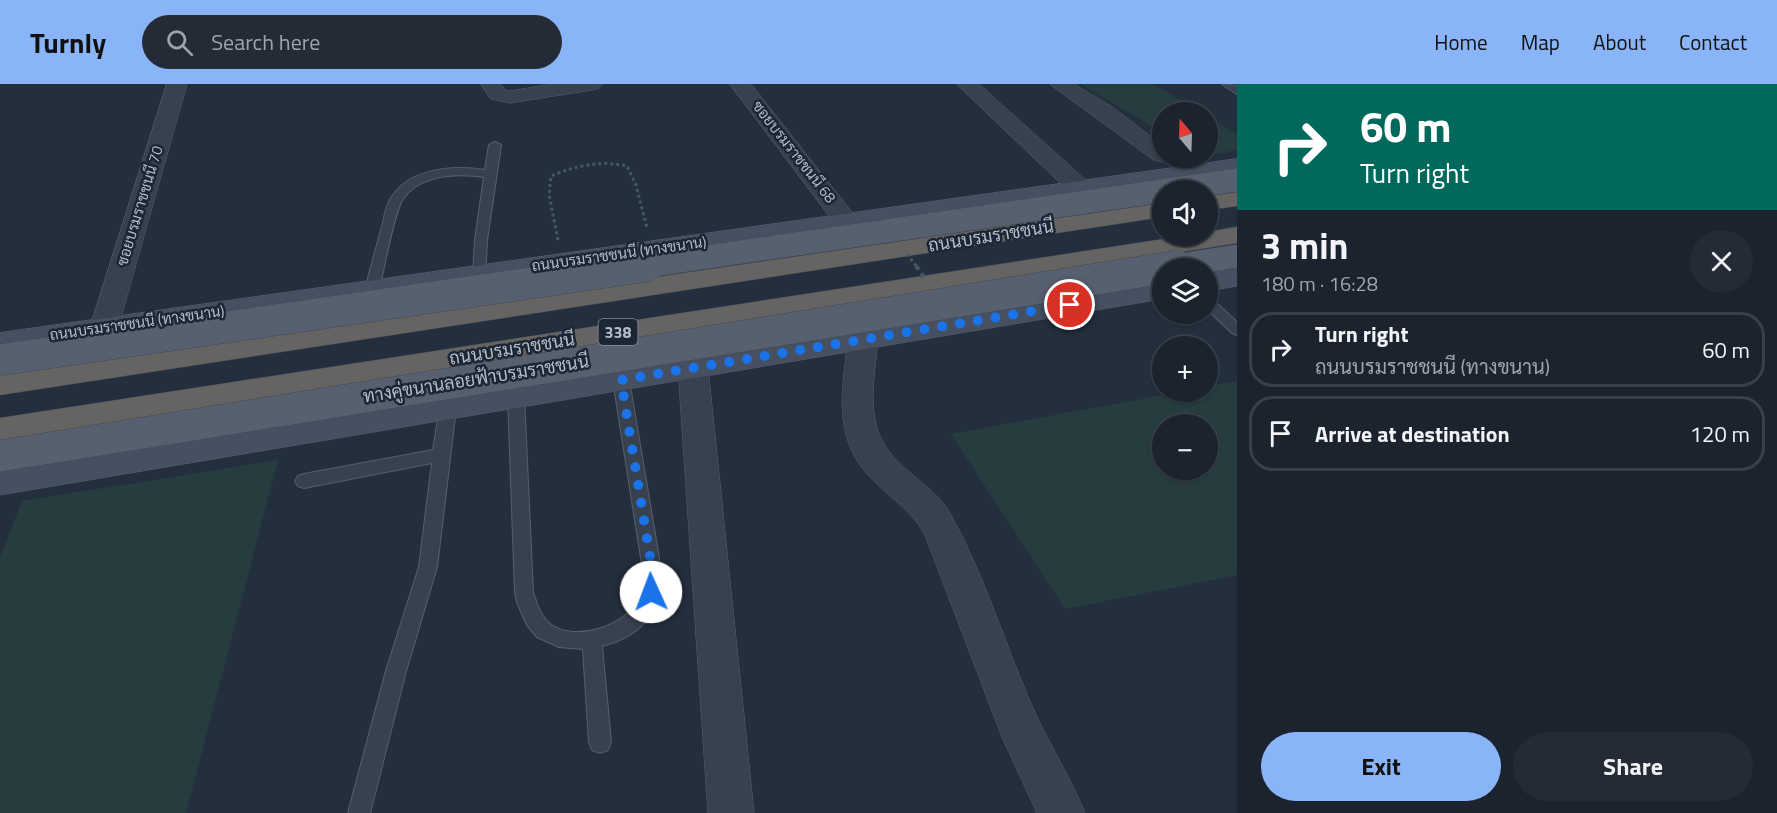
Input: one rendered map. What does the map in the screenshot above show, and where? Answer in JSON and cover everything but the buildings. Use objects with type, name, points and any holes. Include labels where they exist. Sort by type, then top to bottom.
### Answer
[{"type":"highway","points":[[1218,202],[1237,199]]},
{"type":"highway","name":"ถนนบรมราชชนนี","points":[[0,384],[1152,211]]},
{"type":"highway","name":"ถนนบรมราชชนนี","points":[[0,430],[1237,235]]},
{"type":"main road","name":"ถนนบรมราชชนนี (ทางขนาน)","points":[[1218,165],[1237,166]]},
{"type":"main road","name":"ถนนบรมราชชนนี (ทางขนาน)","points":[[0,342],[1080,188],[1152,168]]},
{"type":"main road","points":[[0,360],[1237,180]]},
{"type":"main road","name":"ทางคู่ขนานลอยฟ้าบรมราชชนนี","points":[[0,456],[1237,256]]},
{"type":"main road","points":[[1218,280],[1237,277]]},
{"type":"main road","points":[[0,481],[1152,292]]},
{"type":"street","name":"ซอยบรมราชชนนี 70","points":[[104,328],[177,84]]},
{"type":"street","points":[[491,84],[498,95],[510,97],[592,84]]},
{"type":"street","name":"ซอยบรมราชชนนี 68","points":[[740,84],[846,221]]},
{"type":"street","points":[[967,84],[1080,188]]},
{"type":"street","points":[[1060,84],[1103,111],[1152,147]]},
{"type":"street","points":[[863,340],[857,399],[858,419],[866,443],[880,465],[924,503],[933,517],[955,563],[1019,727],[1046,787],[1062,813]]},
{"type":"street","points":[[693,368],[731,813]]},
{"type":"lane","points":[[480,275],[481,240],[495,145]]},
{"type":"lane","points":[[372,289],[393,208],[401,191],[415,181],[458,171],[491,174]]},
{"type":"lane","points":[[1218,312],[1237,330]]},
{"type":"lane","points":[[516,397],[524,592],[531,618],[545,633],[569,640],[592,640],[625,628],[641,616],[651,592],[650,557],[621,380]]},
{"type":"lane","points":[[358,813],[396,671],[428,567],[448,408]]},
{"type":"lane","points":[[304,481],[441,455]]},
{"type":"lane","points":[[592,640],[600,742]]},
{"type":"path","points":[[564,262],[555,233],[549,195],[551,176],[565,169],[614,162],[627,166],[636,185],[652,249]]},
{"type":"path","points":[[903,249],[925,278]]},
{"type":"green space","points":[[1080,84],[1153,84],[1184,102],[1152,102],[1152,126]]},
{"type":"green space","points":[[1218,122],[1237,134],[1237,150],[1218,153]]},
{"type":"green space","points":[[1237,381],[1237,575],[1065,609],[951,434],[1152,397],[1152,402],[1218,402],[1218,384]]},
{"type":"green space","points":[[278,460],[186,813],[0,813],[0,557],[22,501]]},
{"type":"route","points":[[651,592],[650,557],[621,380],[1070,305]]}]
